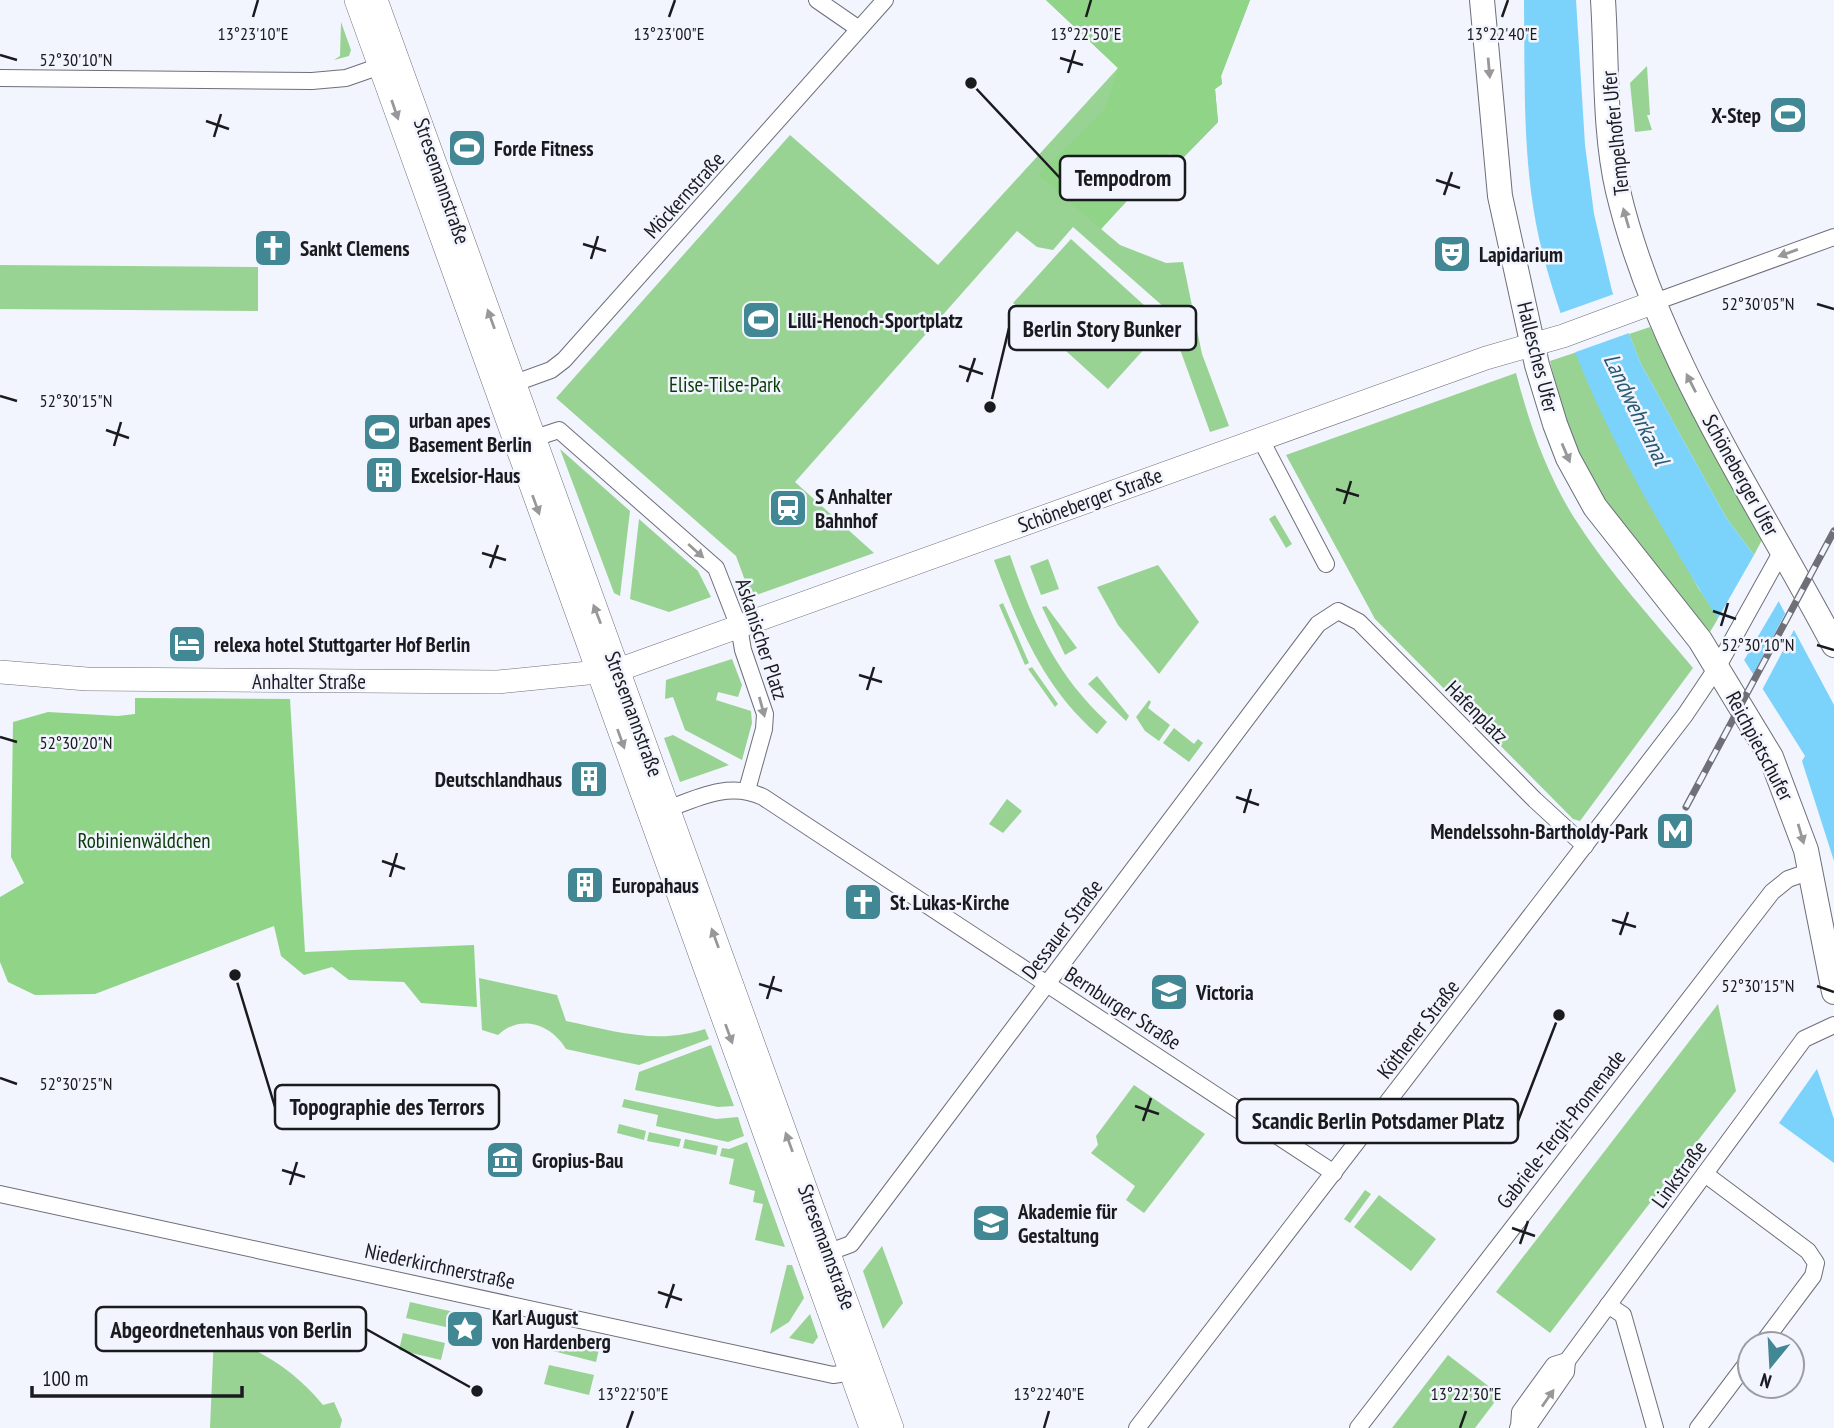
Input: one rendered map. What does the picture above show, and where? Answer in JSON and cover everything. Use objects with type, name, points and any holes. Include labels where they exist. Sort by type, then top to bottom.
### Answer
[{"type":"main road","name":"Hallesches Ufer","points":[[1482,0],[1500,196],[1532,344],[1555,424],[1581,483],[1607,526],[1722,658]]},
{"type":"main road","name":"Tempelhofer Ufer","points":[[1603,0],[1618,190],[1652,303]]},
{"type":"main road","name":"Schöneberger Ufer","points":[[1652,303],[1776,560],[1834,645]]},
{"type":"main road","name":"Reichpietschufer","points":[[1722,658],[1771,757],[1794,811],[1811,871],[1834,992]]},
{"type":"street","name":"Stresemannstraße","points":[[356,0],[389,63],[861,1371],[892,1428]]},
{"type":"street","name":"Stresemannstraße","points":[[376,0],[389,63]]},
{"type":"street","points":[[817,0],[859,29]]},
{"type":"street","name":"Möckernstraße","points":[[505,387],[551,370],[564,360],[885,0]]},
{"type":"street","points":[[0,78],[312,81],[346,78],[389,63]]},
{"type":"street","points":[[1652,303],[1834,237]]},
{"type":"street","name":"Schöneberger Straße","points":[[608,673],[1259,438],[1486,358],[1563,336],[1652,303]]},
{"type":"street","name":"Askanischer Platz","points":[[524,442],[559,430],[716,568],[739,627],[743,650],[765,719],[747,790]]},
{"type":"street","points":[[1259,438],[1326,564]]},
{"type":"street","name":"Köthener Straße","points":[[1137,1428],[1685,715],[1722,658],[1776,560]]},
{"type":"street","name":"Hafenplatz","points":[[1338,611],[1359,622],[1535,800],[1586,846]]},
{"type":"street","name":"Dessauer Straße","points":[[820,1255],[851,1244],[1318,624],[1338,611]]},
{"type":"street","name":"Anhalter Straße","points":[[0,672],[87,679],[485,682],[608,673]]},
{"type":"street","points":[[659,812],[721,791],[747,790]]},
{"type":"street","name":"Bernburger Straße","points":[[747,790],[763,797],[1334,1173]]},
{"type":"street","name":"Gabriele-Tergit-Promenade","points":[[1358,1428],[1772,892],[1788,879],[1811,871]]},
{"type":"street","name":"Linkstraße","points":[[1519,1428],[1520,1412],[1554,1365],[1567,1361],[1804,1039],[1834,1025]]},
{"type":"street","points":[[1705,1174],[1815,1258],[1813,1276],[1772,1330]]},
{"type":"street","name":"Niederkirchnerstraße","points":[[0,1194],[554,1312],[833,1375],[861,1371]]},
{"type":"street","points":[[1608,1305],[1623,1315],[1656,1428]]},
{"type":"street","name":"Stresemannstraße","points":[[861,1371],[871,1428]]},
{"type":"street","points":[[1698,1428],[1736,1378]]},
{"type":"green space","name":"Elise-Tilse-Park","points":[[1046,0],[1250,0],[1221,76],[1222,84],[1215,89],[1218,122],[1180,161],[1170,154],[1101,229],[1120,245],[1166,263],[1183,262],[1202,354],[1229,426],[1210,432],[1165,308],[1073,227],[1053,250],[1037,247],[1017,231],[795,482],[874,553],[751,597],[736,556],[556,398],[790,135],[938,265],[1118,68]]},
{"type":"green space","points":[[1046,0],[1250,0],[1221,76],[1222,84],[1215,89],[1218,122],[1180,161],[1170,154],[1101,229],[1039,175],[1105,109],[1118,68]]},
{"type":"green space","points":[[341,22],[351,50],[349,56],[334,60],[340,56]]},
{"type":"green space","points":[[1647,66],[1650,115],[1647,115],[1652,130],[1635,132],[1630,83]]},
{"type":"green space","points":[[1071,239],[1166,325],[1108,389],[1013,303]]},
{"type":"green space","points":[[0,265],[258,267],[258,311],[0,309]]},
{"type":"green space","points":[[1650,327],[1681,393],[1762,540],[1754,555],[1727,519],[1641,364],[1629,334]]},
{"type":"green space","points":[[1577,352],[1635,475],[1699,589],[1719,617],[1710,632],[1626,532],[1584,464],[1564,414],[1550,361]]},
{"type":"green space","name":"Mendelssohn-Bartholdy-Park","points":[[1516,373],[1539,447],[1573,516],[1615,575],[1693,668],[1580,821],[1573,819],[1375,619],[1286,455]]},
{"type":"green space","points":[[560,449],[630,511],[620,596],[614,593]]},
{"type":"green space","points":[[1275,515],[1292,544],[1286,548],[1269,519]]},
{"type":"green space","points":[[639,519],[698,571],[711,597],[669,612],[630,599]]},
{"type":"green space","points":[[1010,555],[1027,602],[1047,645],[1073,684],[1107,722],[1097,734],[1061,696],[1034,654],[994,560]]},
{"type":"green space","points":[[1048,559],[1059,589],[1041,595],[1030,566]]},
{"type":"green space","points":[[1158,565],[1199,622],[1159,674],[1118,625],[1097,587]]},
{"type":"green space","points":[[1003,603],[1029,663],[1025,665],[999,605]]},
{"type":"green space","points":[[1046,606],[1077,648],[1065,655],[1042,607]]},
{"type":"green space","points":[[732,659],[742,685],[738,697],[718,692],[716,700],[751,711],[752,723],[742,760],[685,730],[673,697],[665,699],[666,680]]},
{"type":"green space","points":[[1032,667],[1058,704],[1055,707],[1028,669]]},
{"type":"green space","points":[[1097,676],[1129,716],[1126,721],[1088,684]]},
{"type":"green space","name":"Robinienwäldchen","points":[[135,698],[290,699],[305,952],[474,945],[477,1007],[421,1003],[404,982],[349,980],[332,967],[304,975],[281,956],[274,926],[95,994],[35,995],[8,982],[0,962],[0,897],[24,883],[11,857],[13,722],[48,712],[118,716],[135,714]]},
{"type":"green space","points":[[1149,700],[1151,702],[1148,708],[1170,725],[1159,741],[1145,731],[1136,717]]},
{"type":"green space","points":[[1174,728],[1194,744],[1198,739],[1203,743],[1189,762],[1163,743]]},
{"type":"green space","points":[[673,735],[729,765],[680,782],[664,738]]},
{"type":"green space","points":[[1007,799],[1022,811],[1003,833],[989,824]]},
{"type":"green space","points":[[479,978],[557,995],[566,1021],[653,1036],[688,1034],[705,1029],[709,1039],[639,1065],[566,1049],[544,1028],[526,1023],[507,1028],[498,1035],[482,1030]]},
{"type":"green space","points":[[1718,1004],[1736,1091],[1550,1333],[1496,1292]]},
{"type":"green space","points":[[711,1045],[734,1106],[718,1107],[635,1090],[639,1072]]},
{"type":"green space","points":[[1134,1085],[1205,1134],[1144,1213],[1126,1200],[1135,1186],[1091,1153],[1098,1145],[1096,1136]]},
{"type":"green space","points":[[624,1099],[716,1119],[738,1117],[744,1136],[728,1142],[656,1126],[658,1115],[622,1107]]},
{"type":"green space","points":[[619,1124],[646,1131],[644,1140],[617,1133]]},
{"type":"green space","points":[[649,1132],[681,1139],[679,1147],[647,1141]]},
{"type":"green space","points":[[685,1139],[718,1146],[716,1155],[683,1148]]},
{"type":"green space","points":[[747,1142],[785,1247],[755,1240],[763,1204],[753,1202],[755,1191],[729,1184],[734,1159],[720,1156],[722,1148],[729,1149]]},
{"type":"green space","points":[[1365,1190],[1371,1194],[1350,1223],[1344,1219]]},
{"type":"green space","points":[[1379,1195],[1436,1239],[1411,1271],[1354,1227]]},
{"type":"green space","points":[[882,1246],[903,1303],[883,1329],[863,1271]]},
{"type":"green space","points":[[787,1265],[792,1265],[804,1298],[789,1322],[770,1334]]},
{"type":"green space","points":[[410,1302],[454,1312],[450,1328],[406,1318]]},
{"type":"green space","points":[[810,1314],[818,1337],[813,1344],[789,1338]]},
{"type":"green space","points":[[403,1333],[445,1343],[441,1360],[399,1350]]},
{"type":"green space","points":[[214,1334],[246,1346],[274,1361],[300,1381],[323,1405],[334,1402],[342,1420],[340,1428],[210,1428]]},
{"type":"green space","points":[[557,1335],[600,1345],[596,1362],[553,1351]]},
{"type":"green space","points":[[1448,1355],[1500,1395],[1475,1428],[1392,1428]]},
{"type":"green space","points":[[549,1365],[594,1375],[589,1395],[544,1384]]},
{"type":"water","name":"Landwehrkanal","points":[[1524,0],[1576,0],[1585,145],[1594,214],[1612,291],[1641,364],[1727,519],[1754,555],[1834,705],[1834,861],[1802,761],[1805,756],[1688,571],[1651,507],[1585,376],[1559,308],[1539,238],[1530,179]]},
{"type":"water","points":[[1817,1069],[1834,1119],[1834,1163],[1779,1123]]},
{"type":"pier","points":[[1617,293],[1632,332],[1573,353],[1558,314]]},
{"type":"pier","points":[[1754,555],[1761,562],[1780,599],[1743,662],[1717,620]]},
{"type":"pier","points":[[1786,612],[1795,628],[1761,692],[1752,677]]},
{"type":"railway","points":[[1686,807],[1834,531]]},
{"type":"place","name":"Tempodrom","points":[[971,83]]},
{"type":"place","name":"X-Step","points":[[1788,115]]},
{"type":"place","name":"Forde Fitness","points":[[467,148]]},
{"type":"place","name":"Sankt Clemens","points":[[273,248]]},
{"type":"place","name":"Lapidarium","points":[[1452,254]]},
{"type":"place","name":"Lilli-Henoch-Sportplatz","points":[[761,320]]},
{"type":"place","name":"Berlin Story Bunker","points":[[990,407]]},
{"type":"place","name":"urban apes Basement Berlin","points":[[382,432]]},
{"type":"place","name":"Excelsior-Haus","points":[[384,475]]},
{"type":"place","name":"S Anhalter Bahnhof","points":[[788,508]]},
{"type":"place","name":"relexa hotel Stuttgarter Hof Berlin","points":[[187,644]]},
{"type":"place","name":"Deutschlandhaus","points":[[589,779]]},
{"type":"place","name":"Mendelssohn-Bartholdy-Park","points":[[1675,831]]},
{"type":"place","name":"Europahaus","points":[[585,885]]},
{"type":"place","name":"St. Lukas-Kirche","points":[[863,902]]},
{"type":"place","name":"Topographie des Terrors","points":[[235,975]]},
{"type":"place","name":"Victoria","points":[[1169,992]]},
{"type":"place","name":"Scandic Berlin Potsdamer Platz","points":[[1559,1015]]},
{"type":"place","name":"Gropius-Bau","points":[[505,1160]]},
{"type":"place","name":"Akademie für Gestaltung","points":[[991,1223]]},
{"type":"place","name":"Karl August von Hardenberg","points":[[465,1329]]},
{"type":"place","name":"Abgeordnetenhaus von Berlin","points":[[477,1391]]}]
